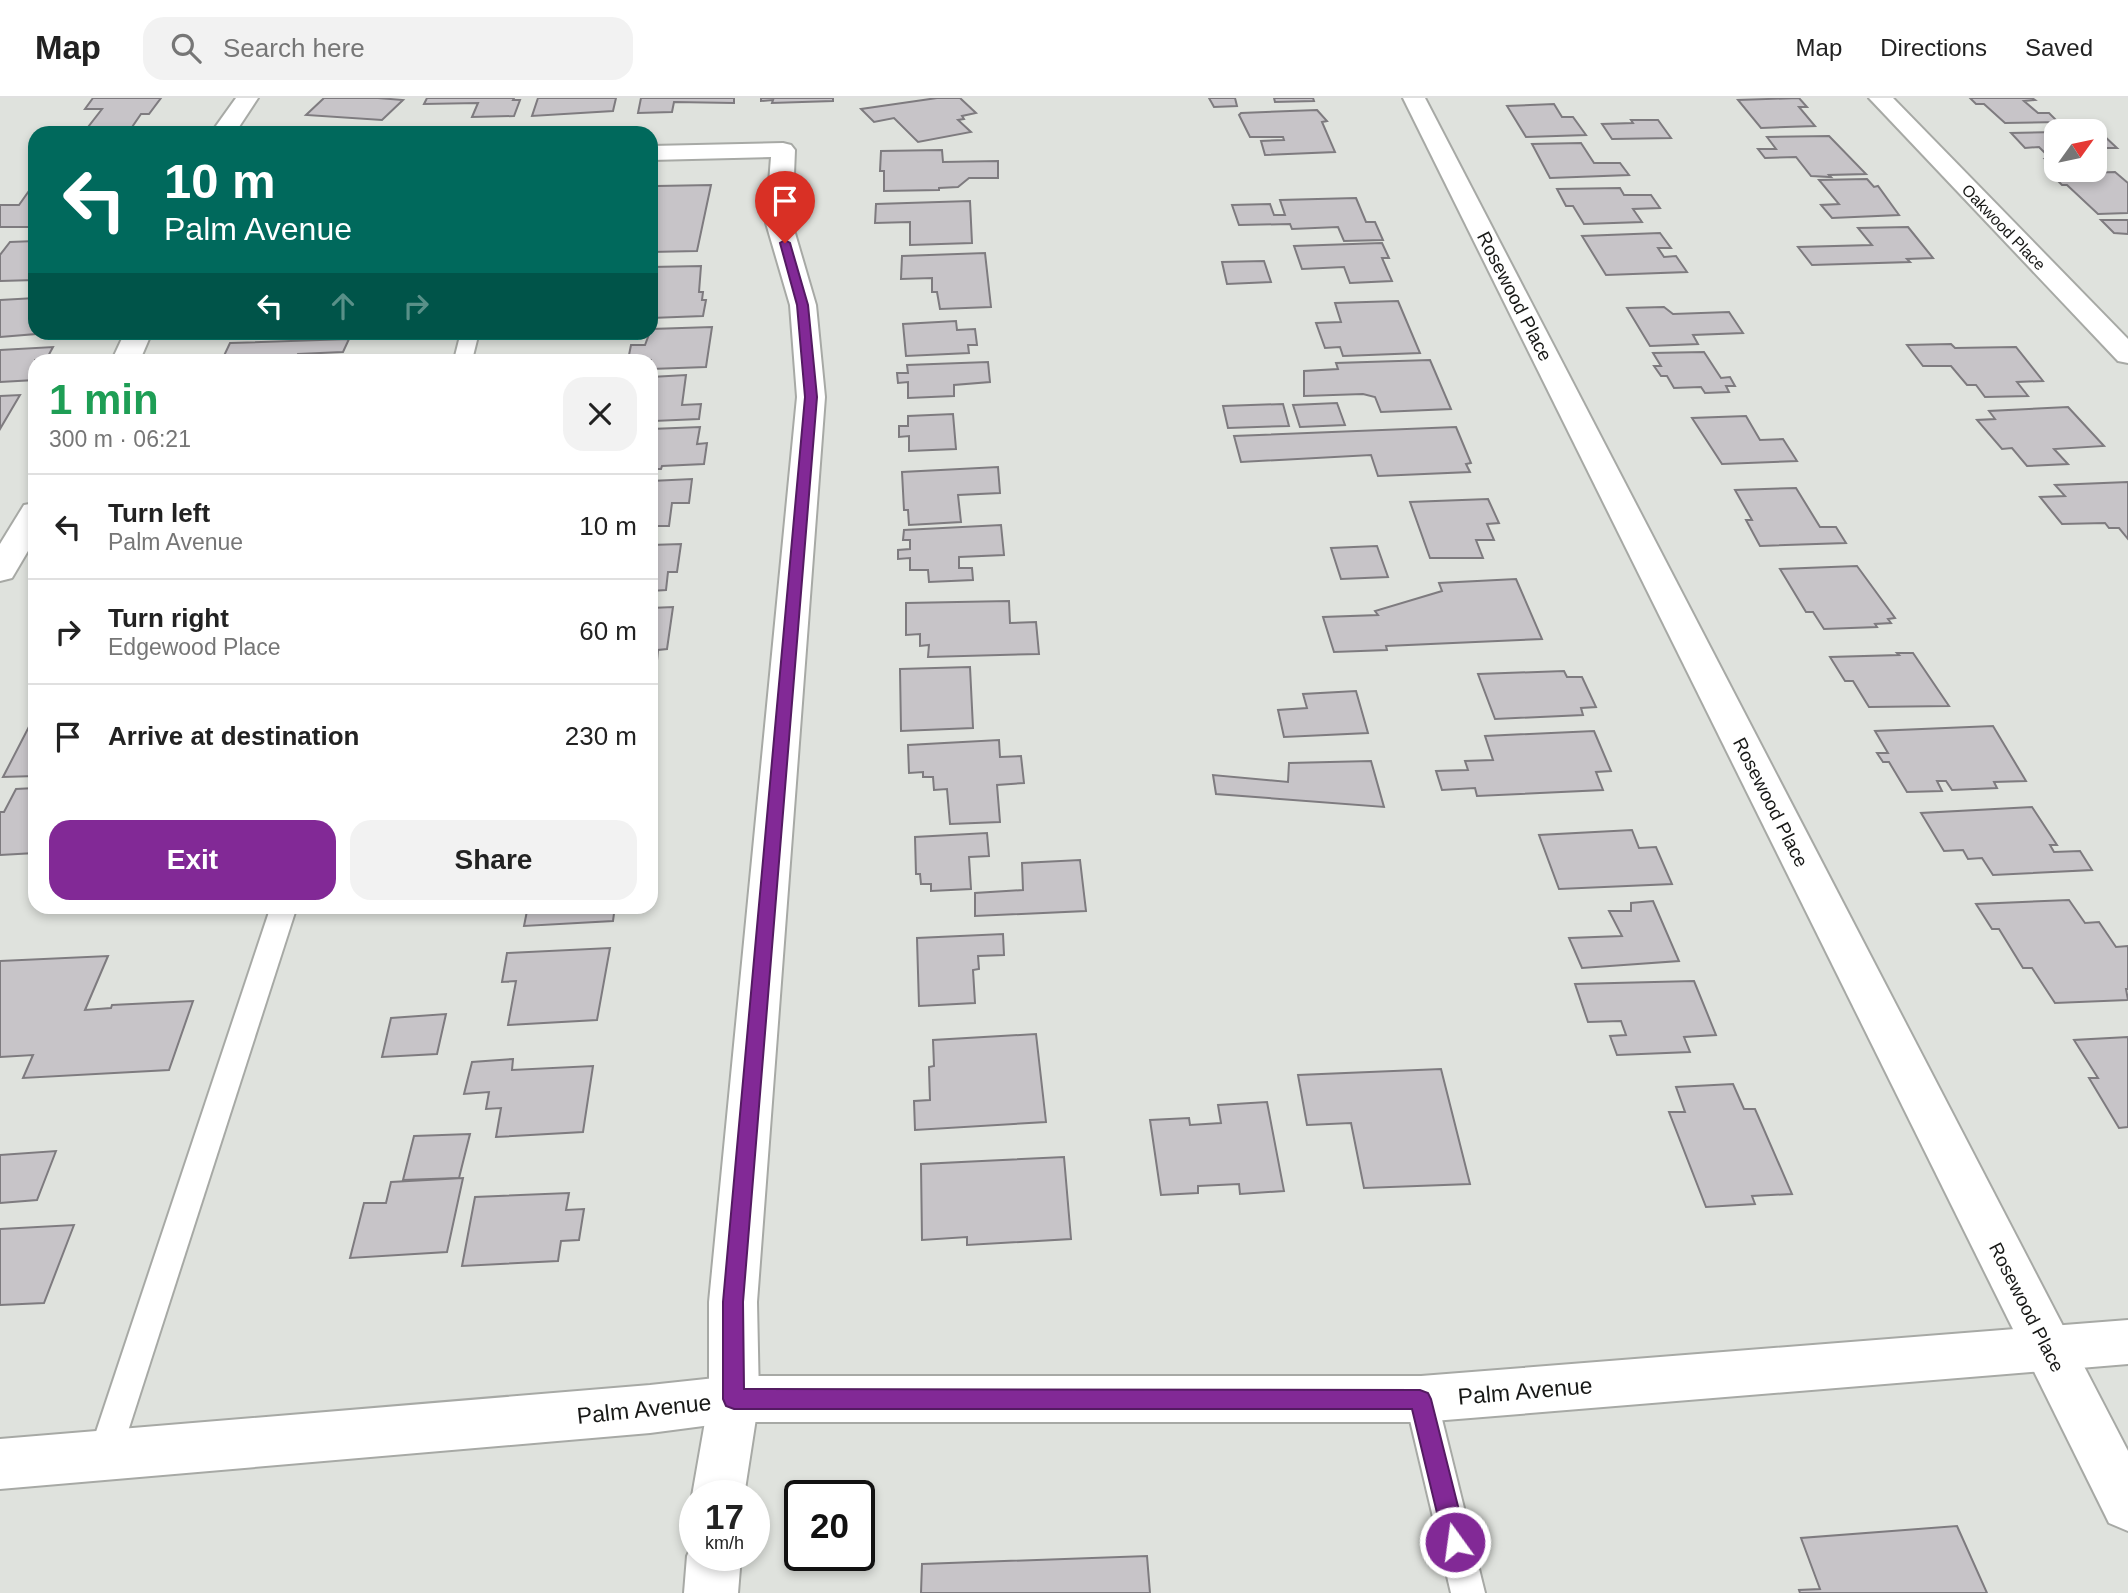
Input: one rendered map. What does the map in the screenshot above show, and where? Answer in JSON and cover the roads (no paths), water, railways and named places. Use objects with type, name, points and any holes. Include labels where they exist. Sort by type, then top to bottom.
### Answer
[{"type":"street","points":[[228,126],[247,98]]},
{"type":"street","name":"Rosewood Place","points":[[1414,98],[2128,1505]]},
{"type":"street","name":"Oakwood Place","points":[[1880,98],[2128,355]]},
{"type":"street","points":[[658,153],[783,150],[779,223],[803,305],[811,397],[733,1302],[734,1399],[721,1480]]},
{"type":"street","points":[[0,571],[28,524]]},
{"type":"street","name":"Palm Avenue","points":[[2,1470],[104,1456],[650,1409],[734,1399],[1420,1399],[2128,1342]]},
{"type":"street","points":[[711,1593],[713,1571]]},
{"type":"lane","points":[[104,1456],[281,914]]},
{"type":"lane","points":[[1420,1399],[1468,1593]]}]
